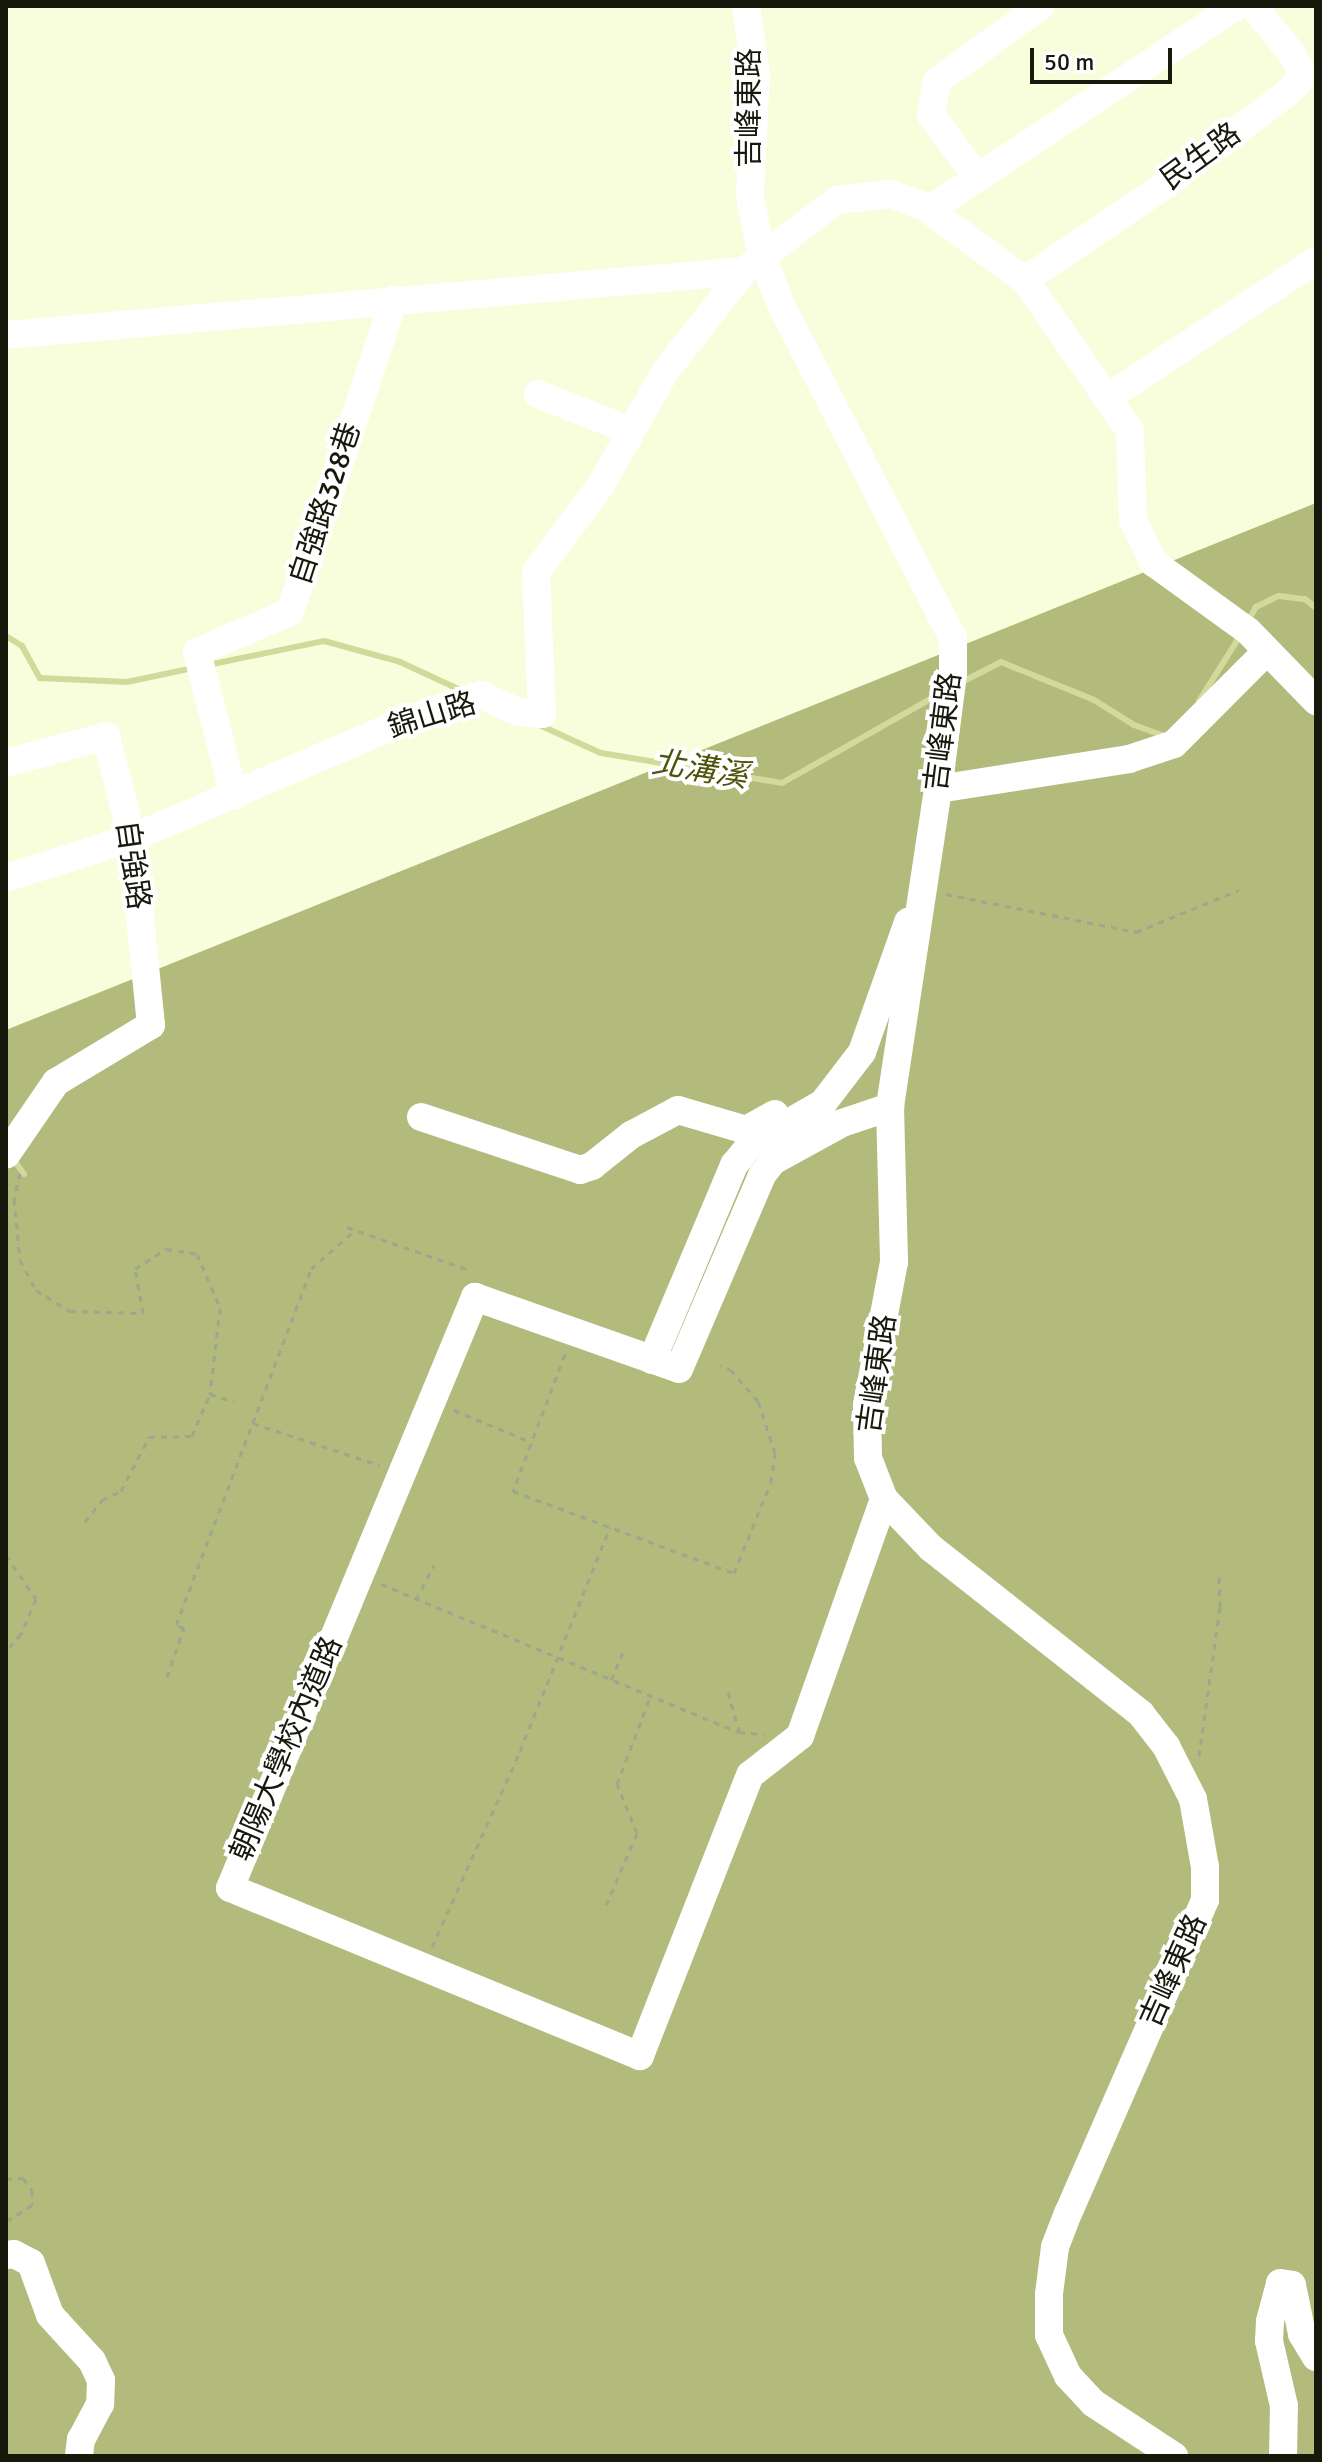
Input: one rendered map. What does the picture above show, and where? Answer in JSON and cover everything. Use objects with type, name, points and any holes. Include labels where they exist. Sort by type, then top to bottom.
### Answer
[{"type":"street","name":"吉峰東路","points":[[746,6],[756,74],[750,196],[753,264],[781,305],[953,638],[953,674],[938,789],[890,1107],[894,1262],[874,1342],[867,1405],[868,1458],[884,1499],[976,1587],[1141,1714],[1166,1746],[1193,1799],[1205,1867],[1205,1900],[1068,2213],[1055,2247],[1049,2294],[1049,2335],[1068,2376],[1093,2403],[1174,2456]]},
{"type":"street","points":[[978,178],[931,115],[937,81],[1041,6]]},
{"type":"street","points":[[929,210],[1236,6]]},
{"type":"street","name":"民生路","points":[[1025,280],[1158,190],[1299,81],[1299,67],[1292,54],[1253,6]]},
{"type":"street","points":[[6,335],[753,264],[837,200],[890,194],[929,210],[1025,280],[1130,431],[1133,520],[1154,563],[1249,634],[1316,701]]},
{"type":"street","points":[[1107,398],[1316,260]]},
{"type":"street","name":"錦山路","points":[[6,878],[132,838],[407,720],[481,695],[518,712],[542,714],[536,572],[601,485],[629,430],[665,372],[753,264]]},
{"type":"street","name":"自強路328巷","points":[[234,796],[197,652],[290,612],[394,300]]},
{"type":"street","points":[[538,394],[629,430]]},
{"type":"street","points":[[938,789],[1116,761],[1174,744],[1249,634]]},
{"type":"street","name":"自強路","points":[[6,763],[106,736],[132,838],[151,1025],[56,1082],[13,1162]]},
{"type":"street","points":[[652,1360],[734,1165],[750,1145],[823,1103],[859,1055],[896,950],[923,889]]},
{"type":"street","points":[[421,1117],[580,1170],[592,1166],[631,1135],[678,1110],[746,1130],[835,1083],[859,1055]]},
{"type":"street","name":"朝陽大學校內道路","points":[[800,1736],[750,1775],[640,2056],[230,1888],[475,1297],[679,1369],[762,1175],[773,1161],[842,1123],[890,1107]]},
{"type":"street","points":[[800,1736],[884,1499]]},
{"type":"street","points":[[6,2255],[14,2254],[31,2263],[50,2315],[92,2361],[101,2380],[100,2404],[81,2439],[79,2456]]},
{"type":"street","points":[[1283,2456],[1284,2406],[1269,2341],[1270,2321],[1280,2283],[1292,2285],[1302,2334],[1316,2357]]},
{"type":"path","points":[[923,889],[1136,932],[1239,890]]},
{"type":"path","points":[[13,1162],[20,1260],[36,1290],[70,1311],[143,1313],[135,1269],[166,1249],[197,1254],[220,1308],[210,1394],[192,1436],[149,1437],[121,1491],[102,1500],[85,1522]]},
{"type":"path","points":[[347,1227],[469,1270]]},
{"type":"path","points":[[167,1677],[184,1628],[176,1625],[311,1269],[355,1230]]},
{"type":"path","points":[[574,1332],[513,1491],[734,1573],[771,1482],[775,1453],[758,1401],[732,1371],[720,1365]]},
{"type":"path","points":[[210,1394],[234,1402]]},
{"type":"path","points":[[432,1401],[531,1442]]},
{"type":"path","points":[[253,1423],[379,1465]]},
{"type":"path","points":[[424,1967],[520,1751],[610,1527]]},
{"type":"path","points":[[6,1555],[36,1599],[21,1634],[6,1651]]},
{"type":"path","points":[[416,1600],[434,1565]]},
{"type":"path","points":[[360,1575],[739,1732],[800,1736]]},
{"type":"path","points":[[1193,1799],[1220,1607],[1219,1575]]},
{"type":"path","points":[[611,1680],[623,1652]]},
{"type":"path","points":[[728,1692],[739,1732]]},
{"type":"path","points":[[606,1905],[637,1833],[617,1784],[651,1695]]},
{"type":"path","points":[[6,2179],[23,2178],[32,2190],[32,2205],[6,2221]]},
{"type":"green space","points":[[1316,503],[1316,2456],[6,2456],[6,1030]]},
{"type":"waterway","name":"北溝溪","points":[[1247,623],[1256,607],[1279,596],[1305,599],[1316,608]]},
{"type":"waterway","name":"北溝溪","points":[[6,636],[22,646],[40,678],[127,682],[193,668]]},
{"type":"waterway","name":"北溝溪","points":[[1199,701],[1240,636]]},
{"type":"waterway","name":"北溝溪","points":[[208,665],[324,641],[400,662],[465,692]]},
{"type":"waterway","name":"北溝溪","points":[[962,682],[1001,662],[1094,700],[1134,725],[1165,736]]},
{"type":"waterway","name":"北溝溪","points":[[537,724],[601,753],[782,783],[941,693]]},
{"type":"waterway","points":[[12,1157],[24,1174]]}]
